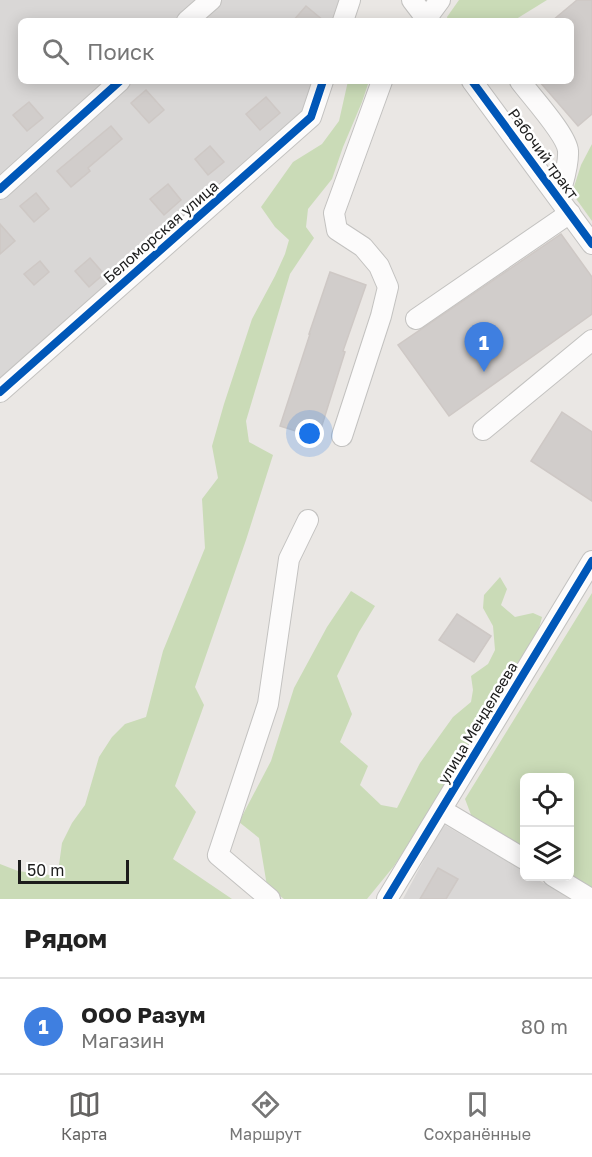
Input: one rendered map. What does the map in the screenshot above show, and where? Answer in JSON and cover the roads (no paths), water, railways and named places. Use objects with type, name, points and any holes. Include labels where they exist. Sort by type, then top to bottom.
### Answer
[{"type":"street","points":[[190,18],[211,0]]},
{"type":"street","points":[[344,18],[350,0]]},
{"type":"street","points":[[412,0],[426,18]]},
{"type":"street","points":[[428,18],[440,0]]},
{"type":"street","points":[[0,189],[117,84]]},
{"type":"street","name":"Беломорская улица","points":[[0,392],[311,117],[322,84]]},
{"type":"street","points":[[342,436],[381,316],[388,287],[379,266],[363,247],[337,230],[334,213],[381,84]]},
{"type":"street","name":"Рабочий тракт","points":[[474,84],[592,244]]},
{"type":"street","points":[[416,319],[564,206],[568,151],[564,139],[522,84]]},
{"type":"street","points":[[483,430],[592,340]]},
{"type":"street","points":[[270,899],[218,855],[268,704],[290,559],[308,520]]},
{"type":"street","name":"улица Менделеева","points":[[387,899],[592,561]]},
{"type":"street","points":[[441,810],[520,856]]},
{"type":"street","points":[[561,881],[591,899]]},
{"type":"place","name":"ООО Разум","points":[[484,372]]}]
